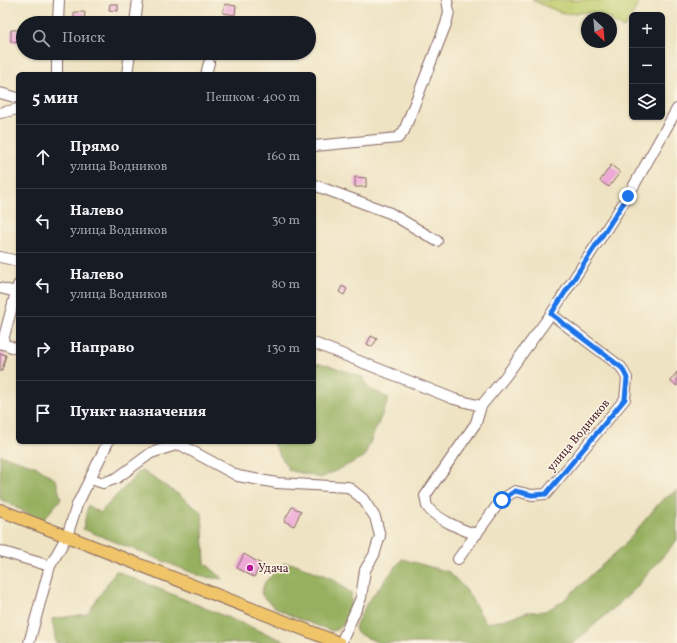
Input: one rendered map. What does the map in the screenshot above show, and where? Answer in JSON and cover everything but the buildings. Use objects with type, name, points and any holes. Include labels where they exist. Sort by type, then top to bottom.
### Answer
[{"type":"main road","points":[[0,510],[340,643]]},
{"type":"street","points":[[58,16],[59,0]]},
{"type":"street","points":[[136,16],[138,0]]},
{"type":"street","points":[[316,146],[398,138],[404,132],[446,24],[449,12],[447,0]]},
{"type":"street","points":[[57,60],[57,72]]},
{"type":"street","points":[[127,72],[129,60]]},
{"type":"street","points":[[207,72],[209,63]]},
{"type":"street","points":[[0,93],[16,97]]},
{"type":"street","points":[[0,113],[16,109]]},
{"type":"street","points":[[477,534],[466,532],[434,513],[426,505],[426,496],[476,423],[481,406],[505,377],[551,314],[628,196],[677,109]]},
{"type":"street","points":[[316,186],[390,213],[437,241]]},
{"type":"street","points":[[0,257],[16,261]]},
{"type":"street","points":[[0,288],[16,289]]},
{"type":"street","points":[[16,292],[1,343],[16,347]]},
{"type":"street","name":"улица Водников","points":[[458,559],[502,500],[515,491],[532,495],[546,494],[625,399],[627,378],[622,368],[551,314]]},
{"type":"street","points":[[316,344],[454,399],[481,406]]},
{"type":"street","points":[[29,643],[50,566],[67,536],[76,505],[91,479],[107,444]]},
{"type":"street","points":[[91,479],[103,483],[116,478],[151,453],[179,444],[238,476],[277,484],[348,487],[363,499],[375,517],[380,536],[374,555],[365,570],[361,598],[340,643]]},
{"type":"street","points":[[0,551],[50,566]]},
{"type":"green space","points":[[532,0],[641,0],[634,12],[629,12],[629,20],[624,28],[617,25],[617,12],[581,12],[564,14]]},
{"type":"green space","points":[[316,363],[328,365],[363,377],[368,388],[389,398],[364,457],[321,478],[289,470],[273,444],[316,444]]},
{"type":"green space","points":[[0,455],[35,466],[56,480],[61,499],[42,521],[0,499]]},
{"type":"green space","points":[[141,470],[178,494],[202,513],[205,563],[223,579],[203,577],[83,529],[88,505],[100,513]]},
{"type":"green space","points":[[677,490],[677,540],[633,591],[574,643],[379,643],[357,633],[355,627],[367,603],[402,559],[449,572],[466,590],[486,623],[499,621],[528,612],[545,611],[562,602],[623,546],[661,501]]},
{"type":"green space","points":[[284,563],[296,564],[333,579],[351,593],[350,611],[342,625],[332,631],[292,616],[273,606],[266,600],[261,593],[265,582]]},
{"type":"green space","points":[[116,571],[289,643],[56,643],[52,619],[87,614]]},
{"type":"place","name":"Удача","points":[[250,568]]},
{"type":"route","points":[[502,500],[515,491],[532,495],[546,494],[625,399],[627,378],[622,368],[551,314],[628,196]]}]
